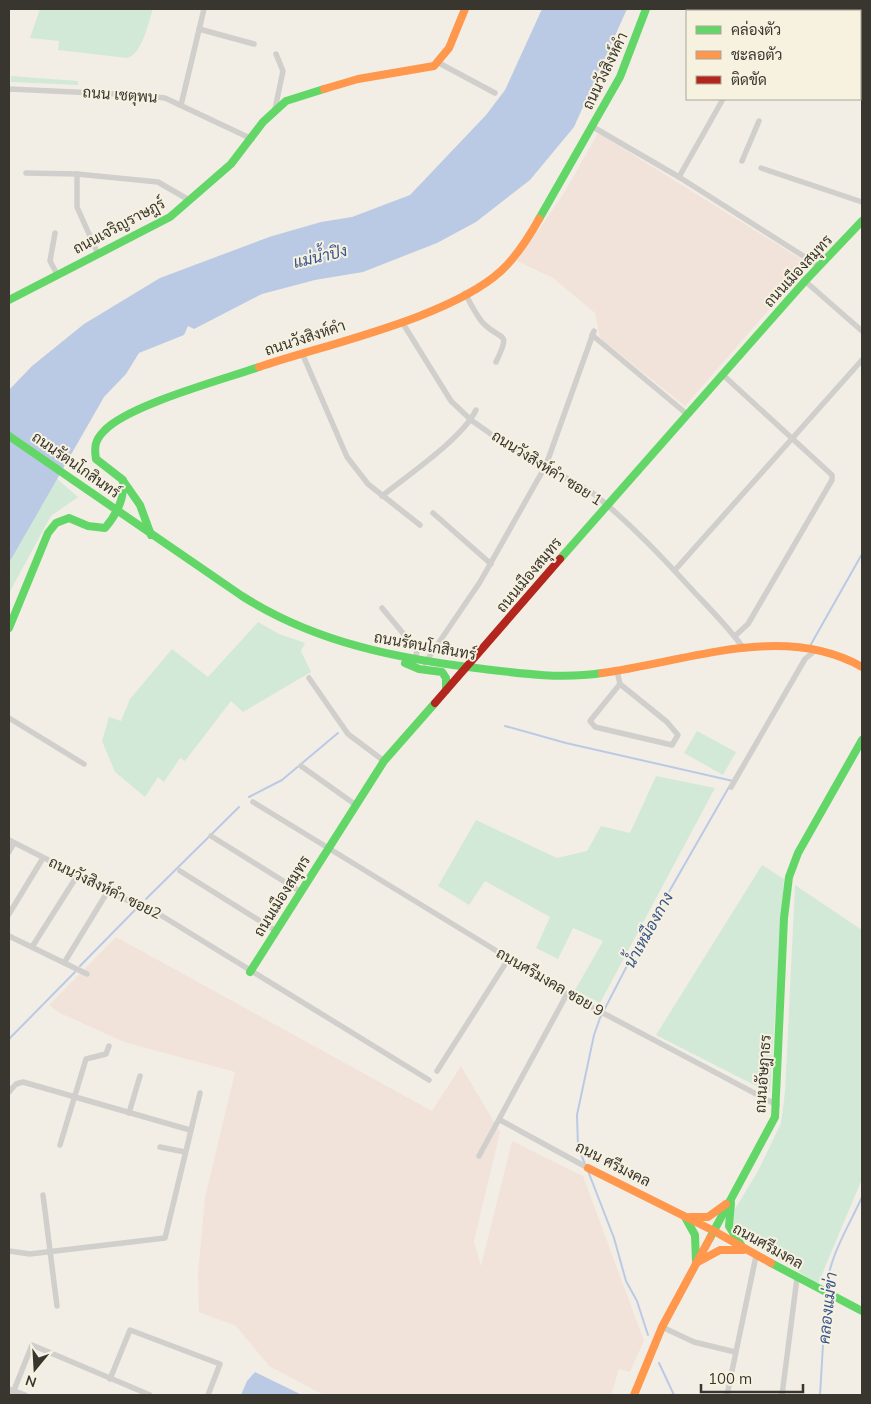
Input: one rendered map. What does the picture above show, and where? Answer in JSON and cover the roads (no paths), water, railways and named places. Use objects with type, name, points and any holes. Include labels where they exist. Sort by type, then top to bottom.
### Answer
[{"type":"street","points":[[181,105],[204,9]]},
{"type":"street","points":[[465,9],[439,63],[495,93]]},
{"type":"street","name":"ถนนวังสิงห์คำ","points":[[123,480],[102,464],[94,454],[96,442],[114,422],[130,412],[302,353],[402,322],[465,293],[492,278],[509,263],[537,222],[593,127],[641,29],[646,9]]},
{"type":"street","points":[[199,29],[254,44]]},
{"type":"street","points":[[275,109],[283,71],[276,54]]},
{"type":"street","name":"ถนนเจริญราษฎร์","points":[[9,300],[170,216],[231,164],[252,139],[263,122],[275,109],[286,101],[339,83],[427,68],[439,63]]},
{"type":"street","name":"ถนน เชตุพน","points":[[9,89],[165,98],[252,139]]},
{"type":"street","points":[[679,177],[722,100]]},
{"type":"street","points":[[742,161],[759,121]]},
{"type":"street","points":[[593,127],[679,177],[819,266]]},
{"type":"street","points":[[761,168],[862,202]]},
{"type":"street","points":[[26,173],[77,174],[158,182],[189,200]]},
{"type":"street","points":[[77,174],[77,207],[98,254]]},
{"type":"street","name":"ถนนเมืองสมุทร","points":[[250,972],[384,761],[606,504],[805,281],[862,221]]},
{"type":"street","points":[[55,233],[50,261],[57,274]]},
{"type":"street","points":[[805,281],[862,331]]},
{"type":"street","points":[[465,293],[483,323],[501,335],[504,344],[496,362]]},
{"type":"street","name":"ถนนวังสิงห์คำ ซอย 1","points":[[402,322],[451,401],[471,420],[498,438],[546,464],[606,504],[675,570],[735,636],[744,649]]},
{"type":"street","points":[[425,663],[491,564],[546,464],[593,333],[688,414]]},
{"type":"street","points":[[302,353],[340,444],[368,484],[420,526]]},
{"type":"street","points":[[675,570],[862,360]]},
{"type":"street","points":[[723,375],[832,475],[832,480],[748,624],[735,636]]},
{"type":"street","points":[[382,496],[439,450],[471,420],[476,410]]},
{"type":"street","name":"ถนนรัตนโกสินทร์","points":[[9,436],[152,535],[279,618],[306,630],[391,657],[466,668],[561,676],[617,671],[744,649],[785,647],[814,648],[853,662],[862,668]]},
{"type":"street","points":[[9,628],[48,533],[54,524],[60,518],[66,517],[94,527],[105,528],[117,510],[124,493],[123,480]]},
{"type":"street","points":[[123,480],[140,505],[152,535]]},
{"type":"street","points":[[433,513],[491,564]]},
{"type":"street","points":[[382,608],[417,650],[415,661]]},
{"type":"street","points":[[731,787],[805,659],[814,648]]},
{"type":"street","points":[[391,657],[419,669],[442,672],[446,678],[446,690]]},
{"type":"street","points":[[617,671],[620,684],[667,722],[678,735],[672,745],[595,727],[590,721],[620,684]]},
{"type":"street","points":[[309,678],[348,734],[384,761]]},
{"type":"street","points":[[9,718],[84,764]]},
{"type":"street","name":"ถนนอัษฎาธร","points":[[634,1395],[662,1327],[770,1130],[777,1104],[784,918],[789,877],[798,852],[862,740]]},
{"type":"street","points":[[301,766],[356,804]]},
{"type":"street","name":"ถนนศรีมงคล ซอย 9","points":[[253,802],[567,994],[777,1104]]},
{"type":"street","points":[[211,836],[300,892]]},
{"type":"street","points":[[9,852],[12,841]]},
{"type":"street","name":"ถนนวังสิงห์คำ ซอย2","points":[[12,841],[108,891],[127,900],[141,903],[250,972],[429,1080]]},
{"type":"street","points":[[9,914],[43,858]]},
{"type":"street","points":[[180,870],[276,931]]},
{"type":"street","points":[[32,947],[77,876]]},
{"type":"street","points":[[64,963],[108,891]]},
{"type":"street","points":[[9,936],[87,974]]},
{"type":"street","points":[[437,1071],[509,958]]},
{"type":"street","points":[[479,1156],[567,994]]},
{"type":"street","points":[[60,1146],[86,1059],[106,1054],[109,1046]]},
{"type":"street","points":[[130,1113],[140,1076]]},
{"type":"street","points":[[9,1092],[16,1084],[23,1082],[190,1130]]},
{"type":"street","points":[[9,1251],[30,1254],[165,1238],[200,1093]]},
{"type":"street","name":"ถนน ศรีมงคล","points":[[500,1120],[576,1162],[714,1231]]},
{"type":"street","points":[[160,1147],[185,1152]]},
{"type":"street","points":[[43,1195],[57,1306]]},
{"type":"street","points":[[685,1217],[708,1217],[731,1200]]},
{"type":"street","points":[[731,1200],[729,1226],[731,1233],[745,1250]]},
{"type":"street","points":[[685,1217],[695,1235],[696,1263],[720,1250],[745,1250]]},
{"type":"street","name":"ถนนศรีมงคล","points":[[714,1231],[756,1256],[862,1310]]},
{"type":"street","points":[[727,1395],[756,1256]]},
{"type":"street","points":[[782,1395],[798,1278]]},
{"type":"street","points":[[662,1327],[694,1342],[735,1352]]},
{"type":"street","points":[[110,1379],[130,1330],[220,1364],[208,1395]]},
{"type":"street","points":[[25,1395],[12,1392],[32,1345],[150,1395]]},
{"type":"water","name":"แม่น้ำปิง","points":[[542,9],[627,9],[574,127],[530,180],[476,222],[437,243],[363,272],[315,280],[262,294],[194,329],[188,326],[184,335],[139,353],[126,374],[104,397],[9,563],[9,390],[32,366],[84,324],[160,278],[269,237],[321,222],[352,217],[410,195],[486,115],[505,90]]},
{"type":"water","points":[[255,1372],[302,1395],[241,1395],[247,1381]]},
{"type":"waterway","name":"น้ำเหมืองกาง","points":[[810,646],[862,554]]},
{"type":"waterway","points":[[505,726],[566,743],[733,781]]},
{"type":"waterway","points":[[249,797],[282,780],[338,733]]},
{"type":"waterway","name":"น้ำเหมืองกาง","points":[[585,1164],[578,1147],[577,1115],[594,1035],[600,1018],[631,958],[729,787]]},
{"type":"waterway","points":[[146,899],[239,807]]},
{"type":"waterway","points":[[80,966],[137,908]]},
{"type":"waterway","points":[[9,1039],[75,972]]},
{"type":"waterway","name":"น้ำเหมืองกาง","points":[[588,1171],[614,1238],[626,1281],[637,1301],[648,1335]]},
{"type":"waterway","name":"คลองแม่ข่า","points":[[826,1291],[835,1254],[862,1197]]},
{"type":"waterway","name":"คลองแม่ข่า","points":[[820,1395],[826,1295]]},
{"type":"waterway","name":"น้ำเหมืองกาง","points":[[659,1363],[674,1395]]}]
